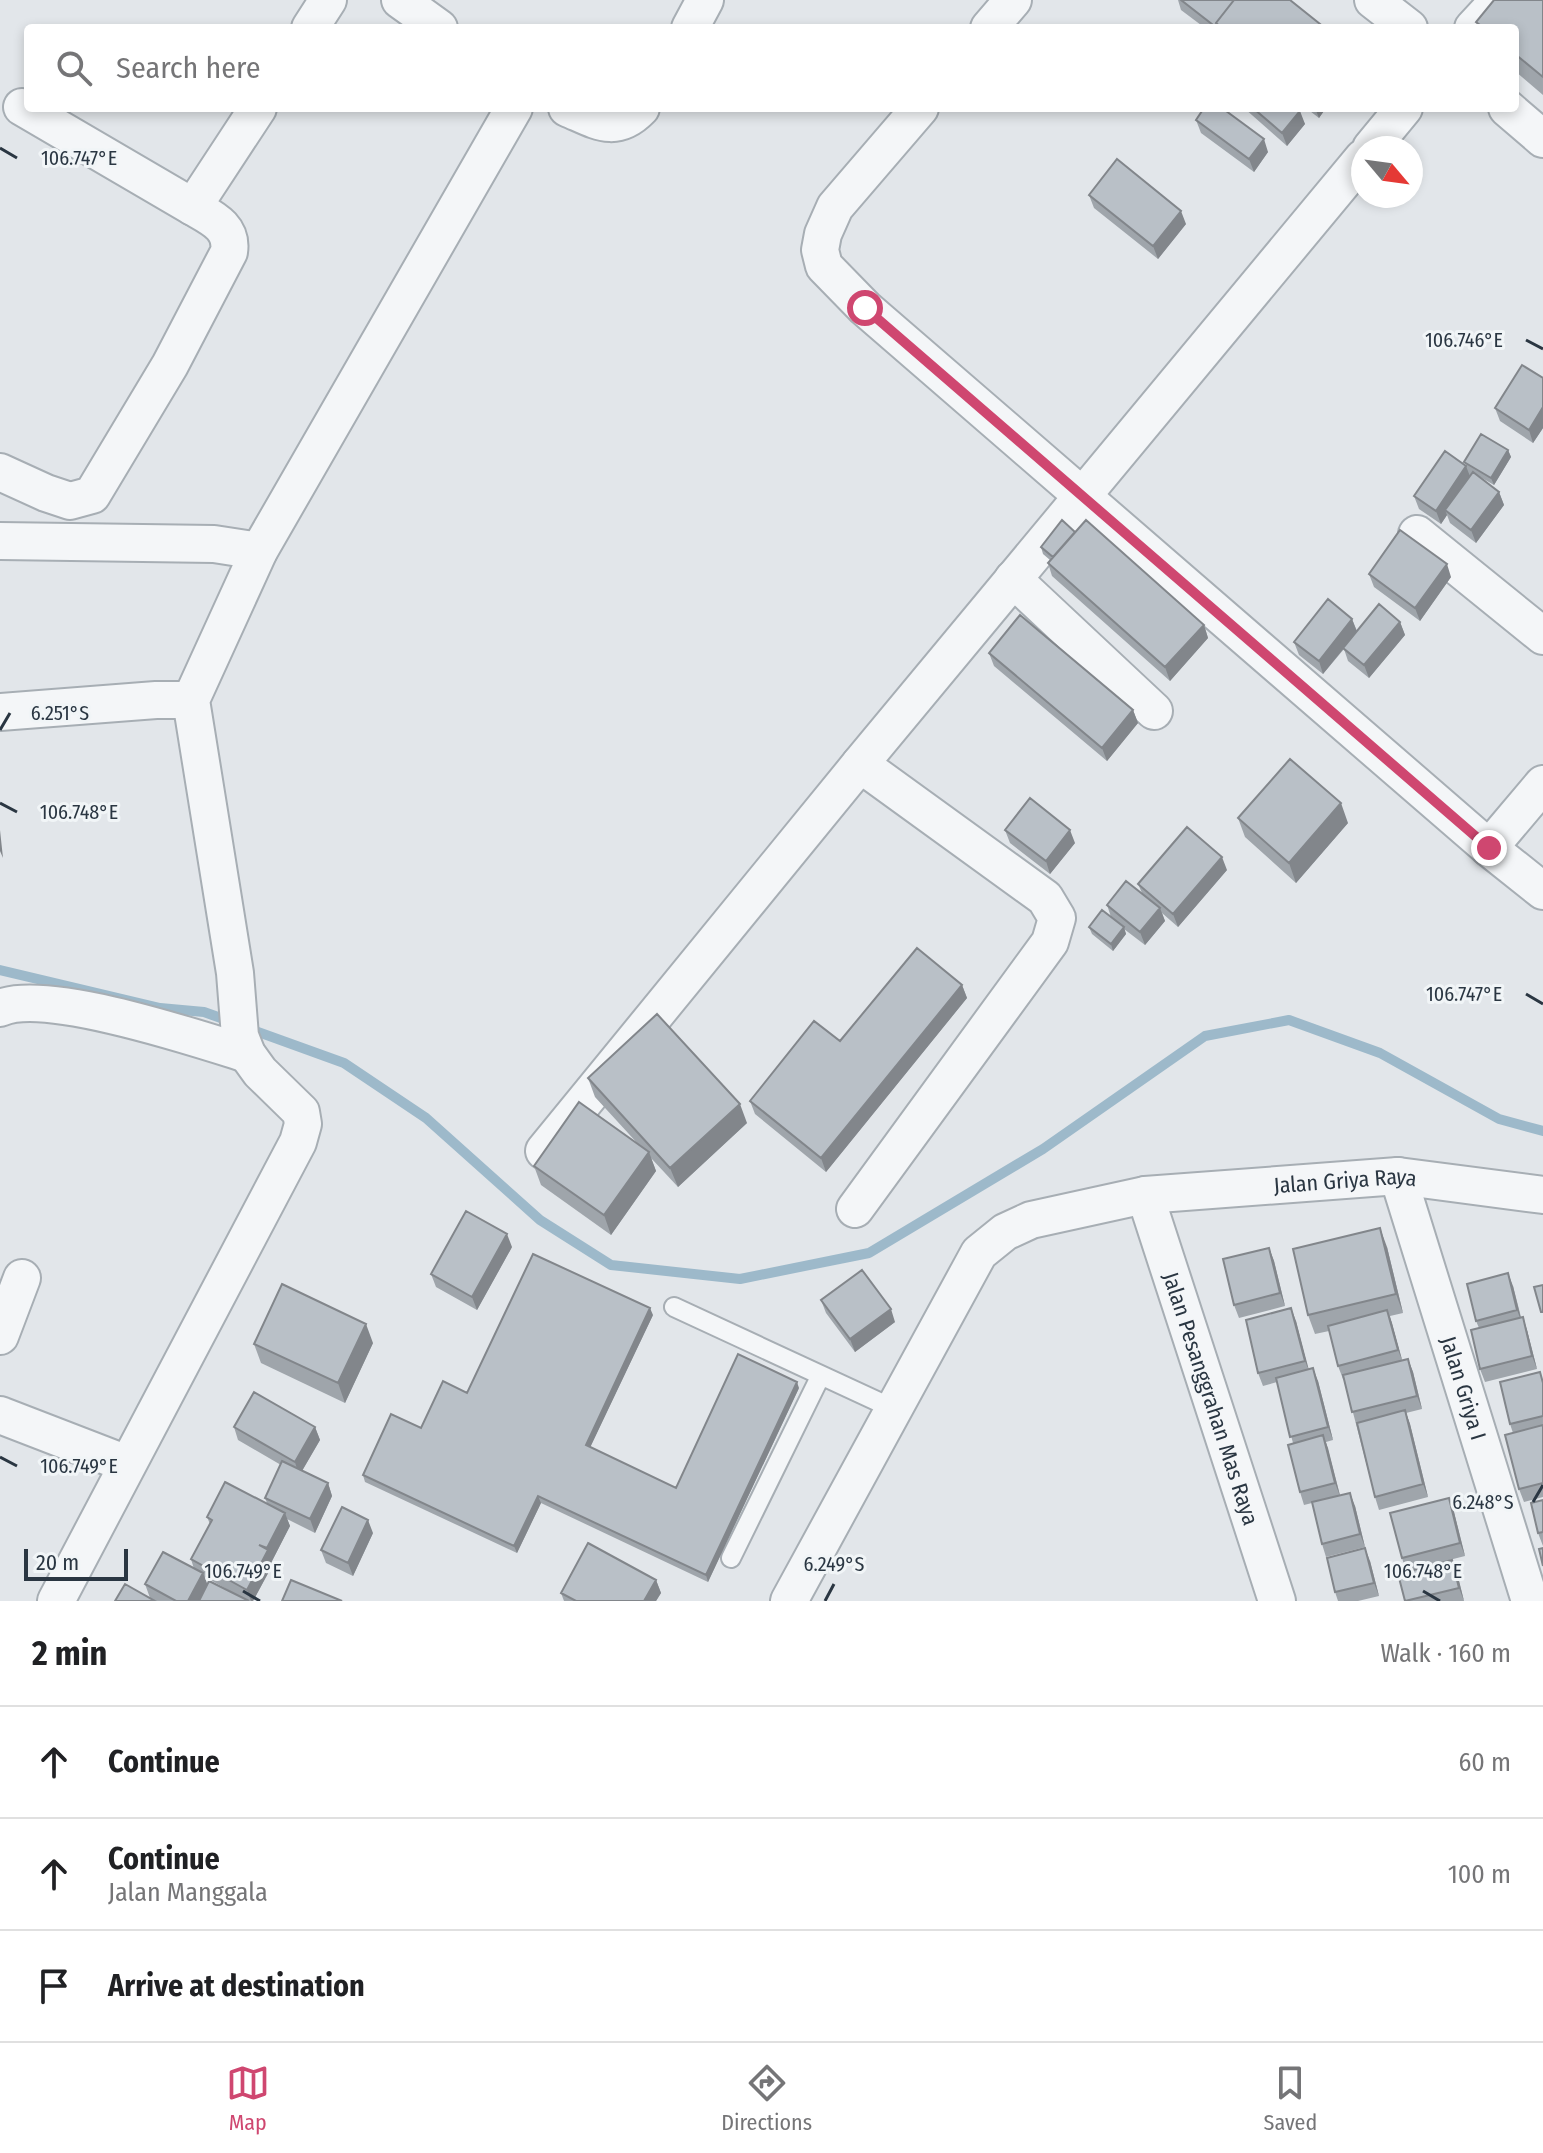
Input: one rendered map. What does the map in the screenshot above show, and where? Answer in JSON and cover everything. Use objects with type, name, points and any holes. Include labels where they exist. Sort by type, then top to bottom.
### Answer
[{"type":"street","points":[[313,24],[328,0]]},
{"type":"street","points":[[400,0],[433,24]]},
{"type":"street","points":[[692,24],[705,0]]},
{"type":"street","points":[[992,24],[1013,0]]},
{"type":"street","points":[[1373,0],[1404,24]]},
{"type":"street","points":[[1477,24],[1499,0]]},
{"type":"street","points":[[0,472],[70,501],[92,495],[170,365],[229,252],[231,241],[226,230],[193,207],[31,112]]},
{"type":"street","points":[[193,207],[255,112]]},
{"type":"street","points":[[56,1601],[298,1142],[303,1124],[301,1112],[293,1102],[260,1072],[242,1032],[191,700],[259,551],[512,112]]},
{"type":"street","points":[[576,112],[602,123],[619,124],[637,112]]},
{"type":"street","points":[[917,112],[835,207],[823,234],[820,250],[824,266],[875,317],[1489,848],[1543,891]]},
{"type":"street","points":[[1381,136],[1401,112]]},
{"type":"street","points":[[1512,112],[1543,139]]},
{"type":"street","points":[[544,1151],[860,764],[1351,172]]},
{"type":"street","points":[[1417,534],[1543,636]]},
{"type":"street","points":[[0,541],[214,544],[259,551]]},
{"type":"street","points":[[1013,579],[1154,711]]},
{"type":"street","points":[[0,712],[191,700]]},
{"type":"street","points":[[855,1209],[1050,942],[1057,918],[1045,898],[860,764]]},
{"type":"street","points":[[1489,848],[1543,784]]},
{"type":"street","points":[[0,1008],[38,1003],[167,1028],[242,1032]]},
{"type":"street","name":"Jalan Griya Raya","points":[[789,1601],[888,1406],[979,1253],[1005,1232],[1031,1220],[1145,1195],[1398,1176],[1543,1195]]},
{"type":"street","name":"Jalan Griya I","points":[[1398,1176],[1530,1601]]},
{"type":"street","name":"Jalan Pesanggrahan Mas Raya","points":[[1145,1195],[1277,1601]]},
{"type":"street","points":[[0,1336],[22,1278]]},
{"type":"street","points":[[0,1415],[127,1464]]},
{"type":"lane","points":[[674,1307],[888,1406]]},
{"type":"lane","points":[[731,1558],[820,1377]]},
{"type":"building","points":[[1181,0],[1234,0],[1216,24],[1212,24]]},
{"type":"building","points":[[1234,0],[1290,0],[1320,24],[1217,24]]},
{"type":"building","points":[[1494,0],[1543,0],[1543,77],[1519,57],[1519,24],[1476,22]]},
{"type":"building","points":[[1201,112],[1227,112],[1264,139],[1249,159],[1196,120]]},
{"type":"building","points":[[1258,112],[1299,112],[1282,133]]},
{"type":"building","points":[[1117,159],[1181,211],[1153,246],[1089,195]]},
{"type":"building","points":[[1522,365],[1543,378],[1543,407],[1529,430],[1495,408]]},
{"type":"building","points":[[1481,434],[1508,450],[1491,478],[1464,462]]},
{"type":"building","points":[[1445,451],[1466,466],[1436,511],[1414,496]]},
{"type":"building","points":[[1473,472],[1499,492],[1471,530],[1445,510]]},
{"type":"building","points":[[1062,520],[1075,532],[1053,557],[1041,547]]},
{"type":"building","points":[[1086,520],[1204,625],[1165,667],[1048,563]]},
{"type":"building","points":[[1400,530],[1447,564],[1415,608],[1369,574]]},
{"type":"building","points":[[1328,599],[1352,619],[1319,661],[1294,642]]},
{"type":"building","points":[[1379,604],[1400,622],[1364,665],[1343,648]]},
{"type":"building","points":[[1020,615],[1133,710],[1102,748],[989,653]]},
{"type":"building","points":[[1290,759],[1341,803],[1289,863],[1238,818]]},
{"type":"building","points":[[1030,798],[1070,830],[1046,861],[1005,830]]},
{"type":"building","points":[[1187,827],[1222,857],[1173,914],[1138,884]]},
{"type":"building","points":[[1126,881],[1160,908],[1140,932],[1107,905]]},
{"type":"building","points":[[1102,910],[1124,927],[1111,944],[1089,927]]},
{"type":"building","points":[[917,948],[962,985],[821,1158],[750,1101],[814,1021],[840,1041]]},
{"type":"building","points":[[657,1014],[740,1104],[670,1168],[588,1078]]},
{"type":"building","points":[[579,1102],[649,1152],[604,1215],[534,1166]]},
{"type":"building","points":[[466,1211],[507,1234],[472,1297],[431,1274]]},
{"type":"building","points":[[1380,1228],[1396,1294],[1308,1315],[1293,1249]]},
{"type":"building","points":[[1269,1248],[1280,1293],[1234,1305],[1223,1259]]},
{"type":"building","points":[[533,1254],[650,1308],[586,1445],[676,1488],[738,1354],[797,1382],[706,1575],[538,1496],[514,1546],[363,1475],[391,1414],[421,1428],[443,1381],[467,1393]]},
{"type":"building","points":[[862,1270],[891,1309],[850,1339],[821,1300]]},
{"type":"building","points":[[1508,1273],[1517,1310],[1476,1321],[1467,1284]]},
{"type":"building","points":[[282,1284],[366,1324],[338,1383],[254,1344]]},
{"type":"building","points":[[1543,1285],[1543,1312],[1541,1312],[1534,1287]]},
{"type":"building","points":[[1291,1308],[1305,1361],[1258,1373],[1246,1320]]},
{"type":"building","points":[[1387,1310],[1398,1350],[1338,1366],[1328,1326]]},
{"type":"building","points":[[1523,1317],[1532,1356],[1480,1369],[1471,1330]]},
{"type":"building","points":[[1408,1359],[1417,1396],[1352,1412],[1343,1375]]},
{"type":"building","points":[[1313,1368],[1328,1427],[1290,1437],[1276,1378]]},
{"type":"building","points":[[1540,1372],[1543,1416],[1510,1424],[1500,1382]]},
{"type":"building","points":[[254,1392],[315,1427],[295,1462],[234,1427]]},
{"type":"building","points":[[1405,1410],[1423,1484],[1375,1497],[1357,1423]]},
{"type":"building","points":[[1543,1425],[1543,1483],[1519,1489],[1505,1435]]},
{"type":"building","points":[[1323,1435],[1335,1483],[1300,1492],[1288,1445]]},
{"type":"building","points":[[282,1461],[328,1483],[310,1519],[265,1498]]},
{"type":"building","points":[[225,1482],[285,1513],[267,1548],[259,1545],[268,1550],[247,1590],[191,1559],[212,1520],[207,1517]]},
{"type":"building","points":[[1350,1493],[1360,1534],[1322,1544],[1312,1502]]},
{"type":"building","points":[[1449,1498],[1460,1543],[1402,1558],[1390,1513]]},
{"type":"building","points":[[1543,1500],[1543,1532],[1538,1533],[1531,1503]]},
{"type":"building","points":[[342,1507],[368,1520],[348,1563],[321,1550]]},
{"type":"building","points":[[588,1543],[656,1580],[644,1601],[576,1601],[561,1593]]},
{"type":"building","points":[[1365,1548],[1374,1583],[1335,1592],[1327,1558]]},
{"type":"building","points":[[163,1552],[203,1573],[188,1601],[176,1601],[145,1584]]},
{"type":"building","points":[[1452,1560],[1459,1588],[1405,1601],[1398,1574]]},
{"type":"building","points":[[291,1580],[342,1601],[282,1601]]},
{"type":"building","points":[[209,1581],[249,1601],[199,1601]]},
{"type":"building","points":[[125,1584],[155,1601],[115,1601]]},
{"type":"waterway","points":[[0,970],[160,1008],[204,1012],[232,1022]]},
{"type":"waterway","points":[[247,1028],[344,1063],[426,1118],[540,1220],[611,1265],[740,1279],[869,1253],[1043,1149],[1205,1036],[1289,1020],[1380,1053],[1499,1119],[1543,1131]]},
{"type":"route","points":[[865,308],[1489,848]]}]
